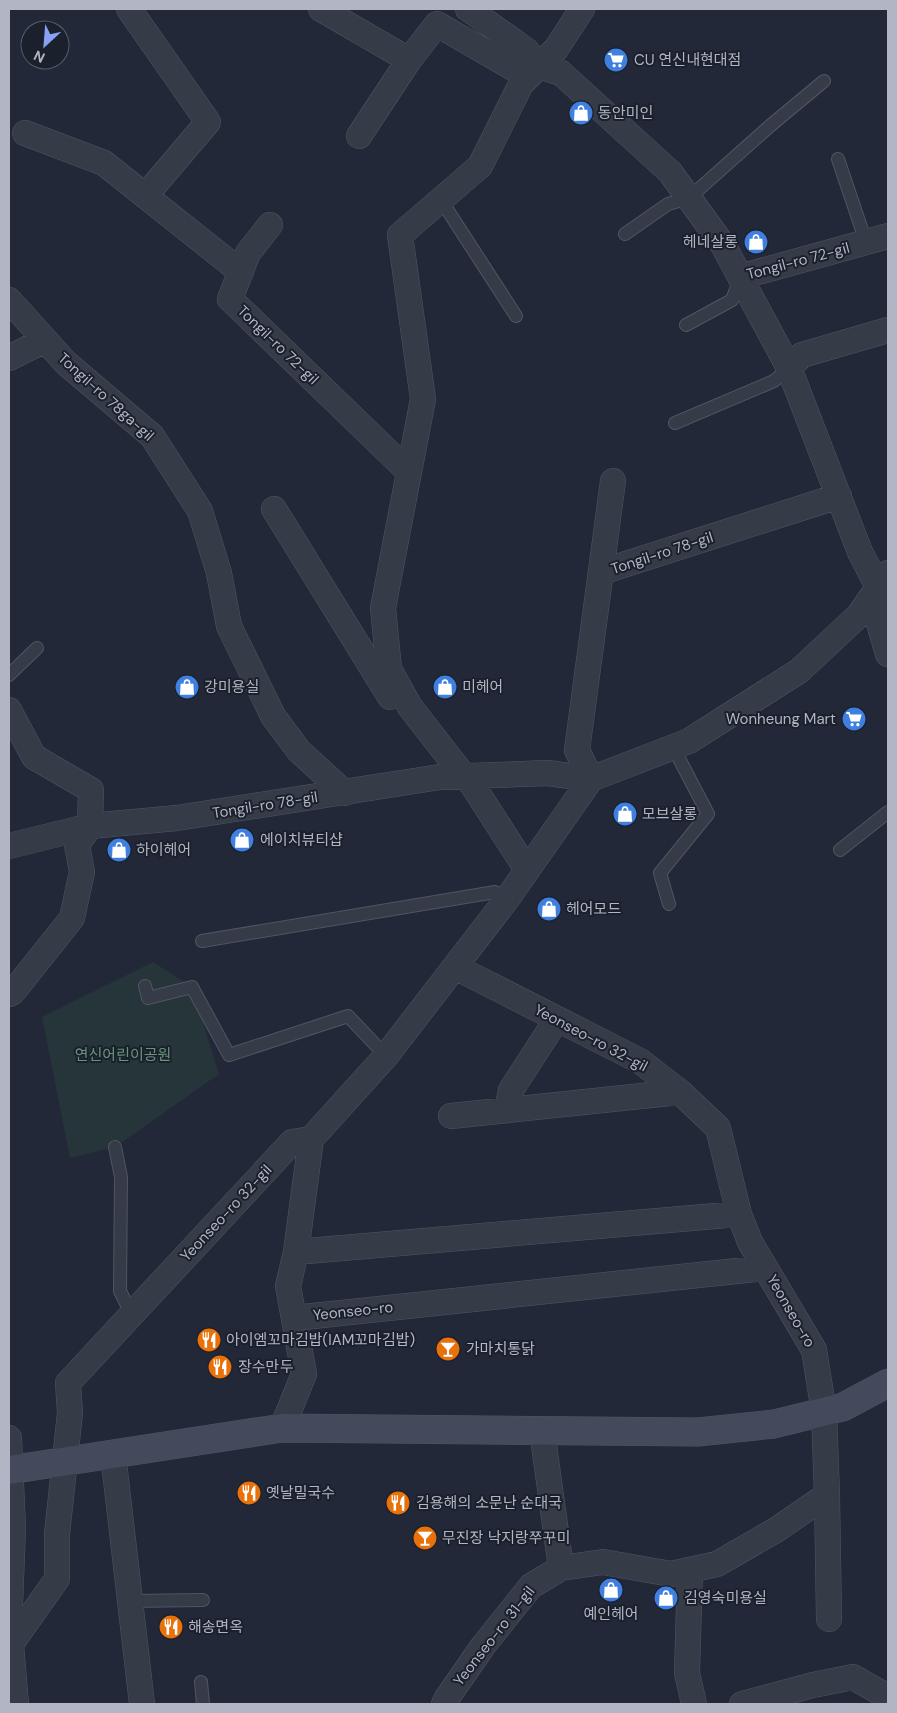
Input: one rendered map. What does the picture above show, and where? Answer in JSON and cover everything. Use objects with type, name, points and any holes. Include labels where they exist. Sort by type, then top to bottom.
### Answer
[{"type":"main road","points":[[9,1470],[282,1428],[698,1432],[774,1424],[824,1412],[843,1407],[888,1383]]},
{"type":"street","points":[[130,9],[208,122],[145,196]]},
{"type":"street","points":[[321,9],[409,60]]},
{"type":"street","points":[[468,9],[526,50],[538,66]]},
{"type":"street","points":[[456,775],[410,707],[389,669],[383,608],[423,399],[400,235],[480,166],[521,84],[556,49],[582,9]]},
{"type":"street","name":"Tongil-ro 72-gil","points":[[359,136],[409,60],[436,24],[513,68],[538,66],[561,73],[670,172],[723,245],[740,278],[877,239]]},
{"type":"street","points":[[25,133],[104,163],[241,272],[248,253],[270,226]]},
{"type":"street","name":"Tongil-ro 72-gil","points":[[241,272],[230,299],[409,472]]},
{"type":"street","points":[[740,278],[789,368],[860,552],[883,580],[878,620],[888,654]]},
{"type":"street","name":"Tongil-ro 78ga-gil","points":[[9,300],[66,362],[152,436],[200,511],[219,573],[229,626],[274,716],[299,751],[345,793]]},
{"type":"street","points":[[789,368],[802,355],[888,330]]},
{"type":"street","name":"Tongil-ro 78ga-gil","points":[[9,358],[46,340]]},
{"type":"street","points":[[601,572],[613,481]]},
{"type":"street","name":"Tongil-ro 78-gil","points":[[591,779],[576,750],[601,572],[839,496]]},
{"type":"street","points":[[274,509],[456,775],[527,870]]},
{"type":"street","name":"Tongil-ro 78-gil","points":[[9,846],[90,826],[177,818],[456,775],[548,774],[591,779],[689,741],[799,671],[859,615],[883,580]]},
{"type":"street","points":[[9,710],[34,757],[90,790],[90,826],[78,844],[82,872],[72,918],[13,992],[9,994]]},
{"type":"street","points":[[311,1140],[386,1056],[507,899],[591,779]]},
{"type":"street","name":"Yeonseo-ro 32-gil","points":[[455,967],[640,1061],[680,1092]]},
{"type":"street","points":[[507,1110],[511,1090],[557,1019]]},
{"type":"street","points":[[680,1092],[718,1128],[739,1214],[750,1242],[765,1268]]},
{"type":"street","name":"Yeonseo-ro 32-gil","points":[[451,1116],[680,1092]]},
{"type":"street","name":"Yeonseo-ro 32-gil","points":[[11,1644],[57,1579],[57,1534],[70,1413],[68,1383],[292,1142],[311,1140]]},
{"type":"street","name":"Yeonseo-ro","points":[[311,1140],[296,1252],[288,1286],[294,1318],[765,1268],[814,1350],[824,1412],[829,1619]]},
{"type":"street","points":[[296,1252],[739,1214]]},
{"type":"street","points":[[282,1428],[304,1374],[294,1318]]},
{"type":"street","points":[[542,1431],[561,1568],[603,1562],[671,1574],[717,1564],[776,1530],[827,1495]]},
{"type":"street","points":[[9,1438],[13,1528],[10,1606],[16,1704]]},
{"type":"street","points":[[113,1454],[142,1704]]},
{"type":"street","name":"Yeonseo-ro 31-gil","points":[[444,1704],[446,1698],[483,1646],[531,1586],[561,1568]]},
{"type":"street","points":[[690,1570],[686,1673],[694,1704]]},
{"type":"street","points":[[742,1704],[812,1685],[852,1677],[888,1697]]},
{"type":"street","points":[[885,1704],[888,1701]]},
{"type":"lane","points":[[625,234],[668,204],[689,198],[824,81]]},
{"type":"lane","points":[[838,159],[877,239]]},
{"type":"lane","points":[[441,200],[516,316]]},
{"type":"lane","points":[[686,325],[732,300],[740,278]]},
{"type":"lane","points":[[676,423],[774,381],[789,368]]},
{"type":"lane","points":[[9,675],[37,648]]},
{"type":"lane","points":[[669,904],[660,872],[708,814],[673,747]]},
{"type":"lane","points":[[840,850],[888,812]]},
{"type":"lane","points":[[202,940],[495,892],[507,899]]},
{"type":"lane","points":[[145,986],[148,998],[192,987],[229,1055],[348,1016],[386,1056]]},
{"type":"lane","points":[[115,1147],[121,1177],[120,1291],[132,1314]]},
{"type":"lane","points":[[130,1601],[203,1600]]},
{"type":"lane","points":[[201,1682],[203,1704]]},
{"type":"green space","name":"연신어린이공원","points":[[153,962],[192,987],[219,1074],[115,1147],[70,1158],[42,1017]]},
{"type":"place","name":"CU 연신내현대점","points":[[616,60]]},
{"type":"place","name":"동안미인","points":[[581,113]]},
{"type":"place","name":"헤네살롱","points":[[756,242]]},
{"type":"place","name":"강미용실","points":[[187,687]]},
{"type":"place","name":"미헤어","points":[[445,687]]},
{"type":"place","name":"Wonheung Mart","points":[[854,719]]},
{"type":"place","name":"모브살롱","points":[[625,814]]},
{"type":"place","name":"에이치뷰티샵","points":[[242,840]]},
{"type":"place","name":"하이헤어","points":[[119,850]]},
{"type":"place","name":"헤어모드","points":[[549,909]]},
{"type":"place","name":"아이엠꼬마김밥(IAM꼬마김밥)","points":[[209,1340]]},
{"type":"place","name":"가마치통닭","points":[[448,1349]]},
{"type":"place","name":"장수만두","points":[[220,1367]]},
{"type":"place","name":"옛날밀국수","points":[[249,1493]]},
{"type":"place","name":"김용해의 소문난 순대국","points":[[398,1503]]},
{"type":"place","name":"무진장 낙지랑쭈꾸미","points":[[425,1538]]},
{"type":"place","name":"예인헤어","points":[[611,1590]]},
{"type":"place","name":"김영숙미용실","points":[[666,1598]]},
{"type":"place","name":"해송면옥","points":[[171,1627]]}]
